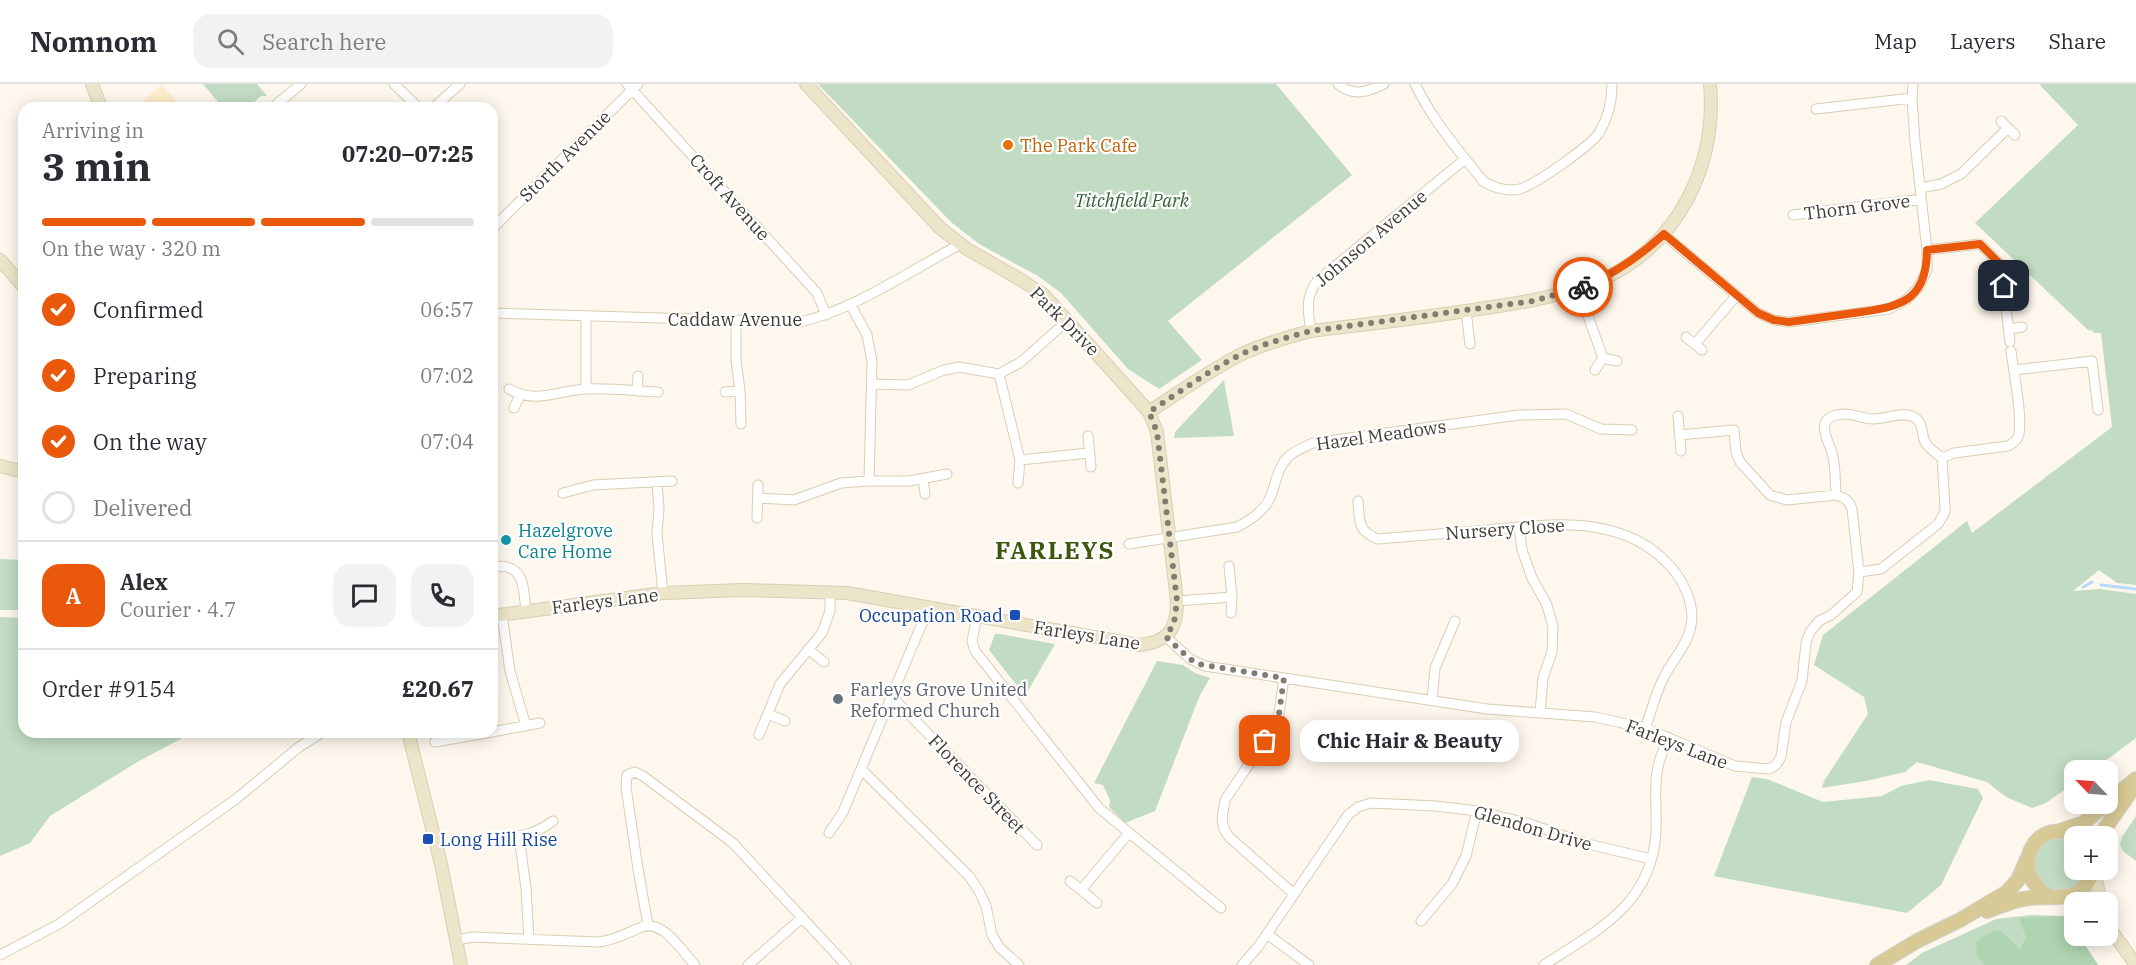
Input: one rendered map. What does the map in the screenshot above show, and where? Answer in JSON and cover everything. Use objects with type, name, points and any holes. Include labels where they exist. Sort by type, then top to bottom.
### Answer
[{"type":"main road","points":[[2118,793],[2136,778]]},
{"type":"main road","points":[[2107,826],[2136,784]]},
{"type":"main road","points":[[1877,965],[2007,892],[2018,880],[2031,848],[2038,839],[2048,833],[2084,823],[2094,814]]},
{"type":"main road","points":[[2060,831],[2064,832]]},
{"type":"main road","points":[[2027,860],[2032,881],[2039,890],[2055,897]]},
{"type":"main road","points":[[1960,920],[2022,899],[2073,896],[2090,880]]},
{"type":"street","points":[[92,84],[99,102]]},
{"type":"street","points":[[282,102],[301,84]]},
{"type":"street","points":[[394,84],[413,102]]},
{"type":"street","points":[[440,102],[460,84]]},
{"type":"street","name":"Park Drive","points":[[806,84],[940,228],[979,257],[1022,280],[1044,295],[1149,412],[1157,432],[1177,601],[1174,623],[1166,637]]},
{"type":"street","points":[[1338,84],[1356,93],[1369,91],[1384,84]]},
{"type":"street","points":[[1415,84],[1442,131],[1484,182],[1494,187],[1511,190],[1529,184],[1583,150],[1592,141],[1608,112],[1611,84]]},
{"type":"street","points":[[1149,412],[1201,377],[1245,352],[1277,340],[1311,331],[1533,301],[1578,288],[1625,267],[1664,234],[1694,188],[1705,155],[1711,117],[1710,84]]},
{"type":"street","points":[[1664,234],[1736,296],[1758,313],[1774,320],[1789,322],[1889,309],[1906,300],[1918,288],[1927,270],[1927,250],[1911,98],[1913,84]]},
{"type":"street","name":"Storth Avenue","points":[[498,223],[632,86]]},
{"type":"street","name":"Croft Avenue","points":[[632,86],[817,293],[826,315]]},
{"type":"street","points":[[1816,109],[1911,98]]},
{"type":"street","points":[[1920,188],[1941,184],[1961,174],[2008,128]]},
{"type":"street","name":"Johnson Avenue","points":[[1311,331],[1308,303],[1312,288],[1317,281],[1466,159]]},
{"type":"street","name":"Thorn Grove","points":[[1793,214],[1921,199]]},
{"type":"street","name":"Caddaw Avenue","points":[[498,314],[800,322],[826,315],[850,304],[961,244]]},
{"type":"street","points":[[1927,250],[1980,244],[2001,265],[2020,430],[2013,444],[1954,453],[1942,458]]},
{"type":"street","points":[[0,260],[18,280]]},
{"type":"street","points":[[1578,288],[1603,358]]},
{"type":"street","points":[[1686,337],[1699,347],[1736,296]]},
{"type":"street","points":[[850,304],[867,335],[872,361],[869,481]]},
{"type":"street","points":[[1466,311],[1470,344]]},
{"type":"street","points":[[586,316],[586,389]]},
{"type":"street","points":[[873,384],[908,385],[944,370],[959,367],[999,374],[1021,362],[1067,321]]},
{"type":"street","points":[[736,322],[736,360],[741,424]]},
{"type":"street","points":[[2009,329],[2022,327]]},
{"type":"street","points":[[1603,358],[1617,361]]},
{"type":"street","points":[[1595,370],[1603,358]]},
{"type":"street","points":[[2014,370],[2092,361],[2098,410]]},
{"type":"street","points":[[999,374],[1020,460],[1018,483]]},
{"type":"street","points":[[638,376],[638,391]]},
{"type":"street","points":[[509,389],[520,395],[546,396],[586,389],[658,392]]},
{"type":"street","points":[[725,392],[740,391]]},
{"type":"street","points":[[514,408],[520,395]]},
{"type":"street","points":[[1679,435],[1734,430],[1740,462],[1766,492],[1774,497],[1787,500],[1836,495],[1844,497],[1852,509],[1858,572],[1881,569],[1938,524],[1946,506],[1942,458],[1927,445],[1922,428],[1913,416],[1872,419],[1845,413],[1834,415],[1827,420],[1825,428],[1826,441],[1832,453],[1836,495]]},
{"type":"street","name":"Hazel Meadows","points":[[1129,544],[1237,527],[1250,520],[1269,500],[1278,474],[1287,459],[1298,449],[1313,443],[1519,415],[1566,414],[1601,429],[1632,430]]},
{"type":"street","points":[[1678,416],[1681,451]]},
{"type":"street","points":[[1088,436],[1091,467]]},
{"type":"street","points":[[1020,460],[1089,453]]},
{"type":"street","points":[[0,466],[18,470]]},
{"type":"street","points":[[758,498],[794,500],[840,483],[922,479],[947,474]]},
{"type":"street","points":[[922,479],[925,494]]},
{"type":"street","points":[[563,493],[593,485],[672,481]]},
{"type":"street","points":[[657,482],[659,509],[657,534],[663,593]]},
{"type":"street","points":[[757,518],[758,485]]},
{"type":"street","name":"Nursery Close","points":[[1358,501],[1360,525],[1366,534],[1378,539],[1554,524],[1587,525],[1617,532],[1639,541],[1660,554],[1680,578],[1689,598],[1692,618],[1687,642],[1661,683],[1645,728]]},
{"type":"street","points":[[1519,527],[1522,550],[1532,578],[1548,605],[1553,627],[1552,652],[1543,678],[1540,713]]},
{"type":"street","points":[[498,566],[503,565],[518,572],[522,579],[526,611]]},
{"type":"street","points":[[1229,566],[1231,613]]},
{"type":"street","name":"Farleys Lane","points":[[498,615],[663,593],[742,590],[848,593],[1140,645],[1158,642],[1166,637],[1198,664],[1487,709],[1595,717],[1645,728],[1735,766],[1769,769],[1781,758],[1786,722],[1802,681],[1806,643],[1810,632],[1819,621],[1831,615],[1857,592],[1858,572]]},
{"type":"street","points":[[759,735],[780,684],[822,633],[828,620],[830,592]]},
{"type":"street","points":[[1177,601],[1232,597]]},
{"type":"street","points":[[829,832],[843,812],[923,621],[925,607]]},
{"type":"street","points":[[977,616],[972,641],[975,651],[1099,808],[1221,908]]},
{"type":"street","points":[[498,619],[526,726]]},
{"type":"street","points":[[1432,700],[1435,668],[1455,621]]},
{"type":"street","points":[[808,649],[824,662]]},
{"type":"street","points":[[1284,678],[1278,721],[1225,800],[1222,819],[1229,837],[1294,894]]},
{"type":"street","name":"Florence Street","points":[[891,696],[1037,845]]},
{"type":"street","points":[[768,714],[785,721]]},
{"type":"street","points":[[498,731],[540,723]]},
{"type":"street","points":[[1544,965],[1601,928],[1625,909],[1641,886],[1651,859],[1656,835],[1657,770],[1668,737]]},
{"type":"street","points":[[0,955],[59,924],[236,799],[284,759],[314,738]]},
{"type":"street","points":[[409,738],[439,857],[461,965]]},
{"type":"street","points":[[435,742],[458,738]]},
{"type":"street","points":[[861,769],[969,876],[986,906],[992,935],[1000,948],[1019,965]]},
{"type":"street","points":[[648,925],[626,787],[626,780],[630,773],[635,772],[734,843],[846,965]]},
{"type":"street","name":"Glendon Drive","points":[[1242,965],[1267,934],[1348,815],[1358,807],[1371,803],[1436,806],[1477,811],[1527,824],[1584,843],[1651,859]]},
{"type":"street","points":[[1421,921],[1452,884],[1466,856],[1477,811]]},
{"type":"street","points":[[506,837],[542,830],[553,821]]},
{"type":"street","points":[[1082,890],[1128,834]]},
{"type":"street","points":[[519,836],[530,939]]},
{"type":"street","points":[[1070,881],[1097,903]]},
{"type":"street","points":[[2055,897],[2064,900]]},
{"type":"street","points":[[748,965],[802,918]]},
{"type":"street","points":[[457,940],[473,937],[613,940],[648,925],[662,930],[695,965]]},
{"type":"street","points":[[1267,934],[1309,965]]},
{"type":"street","points":[[2118,940],[2136,965]]},
{"type":"shaded area","points":[[162,85],[177,102],[142,102]]},
{"type":"green space","points":[[203,84],[257,84],[267,96],[261,96],[254,102],[218,102]]},
{"type":"green space","name":"Titchfield Park","points":[[818,84],[1276,84],[1352,175],[1168,321],[1202,360],[1159,389],[1128,369],[1061,293],[1038,276],[979,244],[951,222]]},
{"type":"green space","points":[[2039,84],[2136,84],[2136,585],[2117,583],[2099,570],[2073,591],[2100,589],[2136,594],[2136,738],[2107,760],[2064,760],[2064,790],[2046,803],[2032,808],[2006,797],[1987,782],[1917,762],[1905,772],[1822,788],[1824,781],[1868,714],[1864,697],[1814,665],[1823,635],[1967,521],[1972,533],[2112,427],[2101,333],[2088,330],[1975,223],[2078,125]]},
{"type":"green space","points":[[1224,380],[1234,436],[1174,438],[1175,432]]},
{"type":"green space","points":[[0,559],[18,560],[18,610],[0,610]]},
{"type":"green space","points":[[0,617],[18,618],[18,738],[183,738],[139,761],[50,816],[30,843],[0,856]]},
{"type":"green space","points":[[995,634],[1055,644],[1025,696],[989,650]]},
{"type":"green space","points":[[1157,661],[1183,665],[1195,673],[1210,678],[1200,695],[1155,811],[1125,823],[1109,807],[1110,800],[1103,785],[1094,783]]},
{"type":"green space","points":[[1752,777],[1767,779],[1823,802],[1882,796],[1901,786],[1929,780],[1978,789],[1983,798],[1941,885],[1907,913],[1714,876]]},
{"type":"green space","points":[[2136,816],[2136,861],[2123,851],[2120,845],[2122,837]]},
{"type":"green space","points":[[2057,838],[2064,839],[2064,880],[2080,880],[2075,886],[2063,891],[2051,889],[2041,881],[2035,870],[2035,857],[2042,846]]},
{"type":"green space","points":[[2031,915],[2064,916],[2064,946],[2086,946],[2098,965],[1906,965],[1922,953],[1996,919]]},
{"type":"green space","points":[[2064,916],[2064,946],[2086,946],[2098,965],[1985,965],[1977,955],[1976,942],[1991,932],[2001,931],[2020,950],[2026,937],[2019,918]]},
{"type":"waterway","points":[[2083,587],[2092,582]]},
{"type":"waterway","points":[[2101,585],[2136,589]]},
{"type":"way so far","points":[[1265,741],[1278,721],[1284,678],[1198,664],[1166,637],[1174,623],[1177,601],[1157,432],[1149,412],[1201,377],[1245,352],[1277,340],[1311,331],[1533,301],[1583,287]]},
{"type":"place","name":"The Park Cafe","points":[[1008,145]]},
{"type":"place","name":"Hazelgrove Care Home","points":[[506,540]]},
{"type":"place","name":"Occupation Road","points":[[1015,615]]},
{"type":"place","name":"Farleys Grove United Reformed Church","points":[[838,699]]},
{"type":"place","name":"Chic Hair & Beauty","points":[[1265,741]]},
{"type":"place","name":"Long Hill Rise","points":[[428,839]]},
{"type":"district","name":"FARLEYS","points":[[1055,550]]},
{"type":"route","points":[[1583,287],[1625,267],[1664,234],[1736,296],[1758,313],[1774,320],[1789,322],[1889,309],[1906,300],[1918,288],[1927,270],[1927,250],[1980,244],[2001,265],[2004,286]]}]
